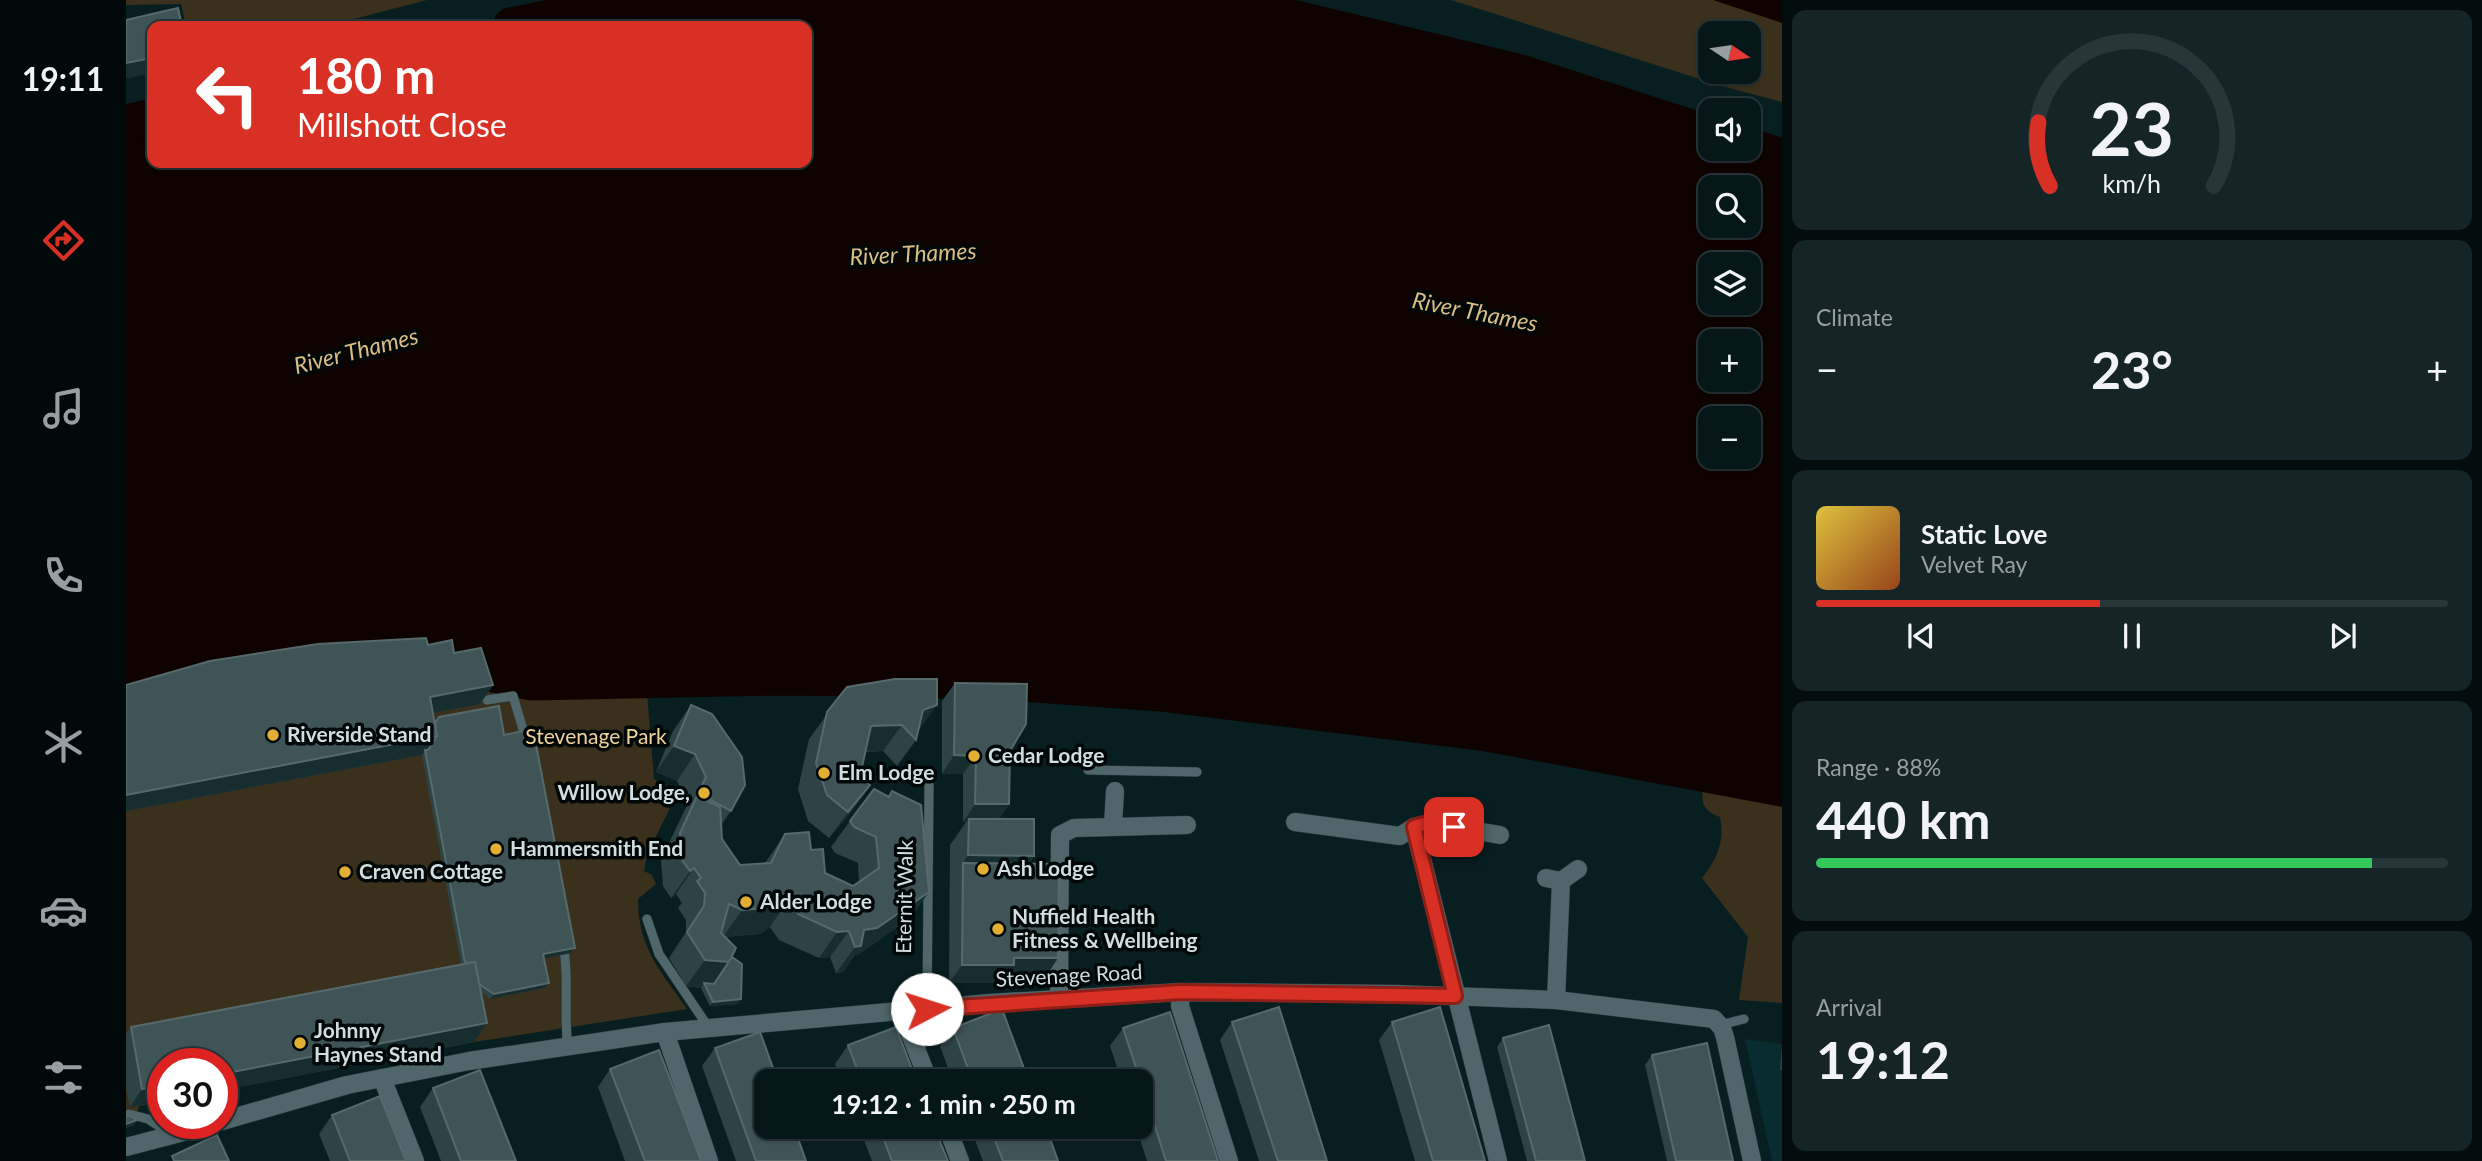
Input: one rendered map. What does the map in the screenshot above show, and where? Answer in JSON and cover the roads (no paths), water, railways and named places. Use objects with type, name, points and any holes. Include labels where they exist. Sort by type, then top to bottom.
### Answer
[{"type":"street","points":[[1113,826],[1115,792]]},
{"type":"street","points":[[1294,822],[1400,836],[1414,827],[1431,822],[1500,835]]},
{"type":"street","points":[[1059,998],[1060,835],[1074,828],[1186,825]]},
{"type":"street","points":[[1414,827],[1498,1161]]},
{"type":"street","points":[[1556,1000],[1554,879],[1577,869]]},
{"type":"street","points":[[1181,992],[1180,1006],[1229,1161]]},
{"type":"street","name":"Stevenage Road","points":[[238,1116],[346,1085],[664,1032],[1059,998],[1181,992],[1455,996],[1556,1000],[1706,1016],[1719,1023]]},
{"type":"street","points":[[905,1010],[906,1023],[924,1069]]},
{"type":"street","points":[[1719,1023],[1752,1161]]},
{"type":"street","points":[[664,1032],[709,1161]]},
{"type":"street","points":[[382,1078],[415,1161]]},
{"type":"street","points":[[131,1161],[126,1148],[158,1139]]},
{"type":"street","points":[[952,1139],[960,1161]]},
{"type":"lane","points":[[487,700],[513,696],[529,756]]},
{"type":"lane","points":[[1088,770],[1197,772]]},
{"type":"lane","points":[[1115,770],[1115,792]]},
{"type":"lane","name":"Eternit Walk","points":[[927,1009],[929,785]]},
{"type":"lane","points":[[647,919],[659,954],[709,1028]]},
{"type":"lane","points":[[561,929],[569,992],[565,1027],[568,1047]]},
{"type":"lane","points":[[1719,1023],[1744,1019]]},
{"type":"lane","points":[[129,1114],[147,1119]]},
{"type":"water","name":"River Thames","points":[[639,0],[1193,0],[1296,19],[1521,73],[1698,130],[1698,161],[1761,161],[1761,150],[1782,157],[1782,788],[1505,735],[1317,708],[1129,690],[1003,682],[801,677],[591,683],[556,682],[487,673],[126,698],[126,123],[147,118],[147,168],[812,168],[812,21],[536,21]]},
{"type":"water","points":[[1713,0],[1782,0],[1782,23]]},
{"type":"waterway","points":[[536,21],[639,0]]},
{"type":"waterway","points":[[1193,0],[1296,19],[1521,73],[1698,130]]},
{"type":"waterway","points":[[126,123],[147,118]]},
{"type":"waterway","points":[[1761,150],[1782,157]]},
{"type":"waterway","points":[[451,665],[531,682],[772,677],[892,678],[1160,693],[1487,733],[1782,788]]},
{"type":"place","name":"Riverside Stand","points":[[273,735]]},
{"type":"place","name":"Cedar Lodge","points":[[974,756]]},
{"type":"place","name":"Elm Lodge","points":[[824,773]]},
{"type":"place","name":"Willow Lodge,","points":[[704,793]]},
{"type":"place","name":"Hammersmith End","points":[[496,849]]},
{"type":"place","name":"Ash Lodge","points":[[983,869]]},
{"type":"place","name":"Craven Cottage","points":[[345,872]]},
{"type":"place","name":"Alder Lodge","points":[[746,902]]},
{"type":"place","name":"Nuffield Health Fitness & Wellbeing","points":[[998,929]]},
{"type":"place","name":"Johnny Haynes Stand","points":[[300,1043]]},
{"type":"park label","name":"Stevenage Park","points":[[596,737]]}]
